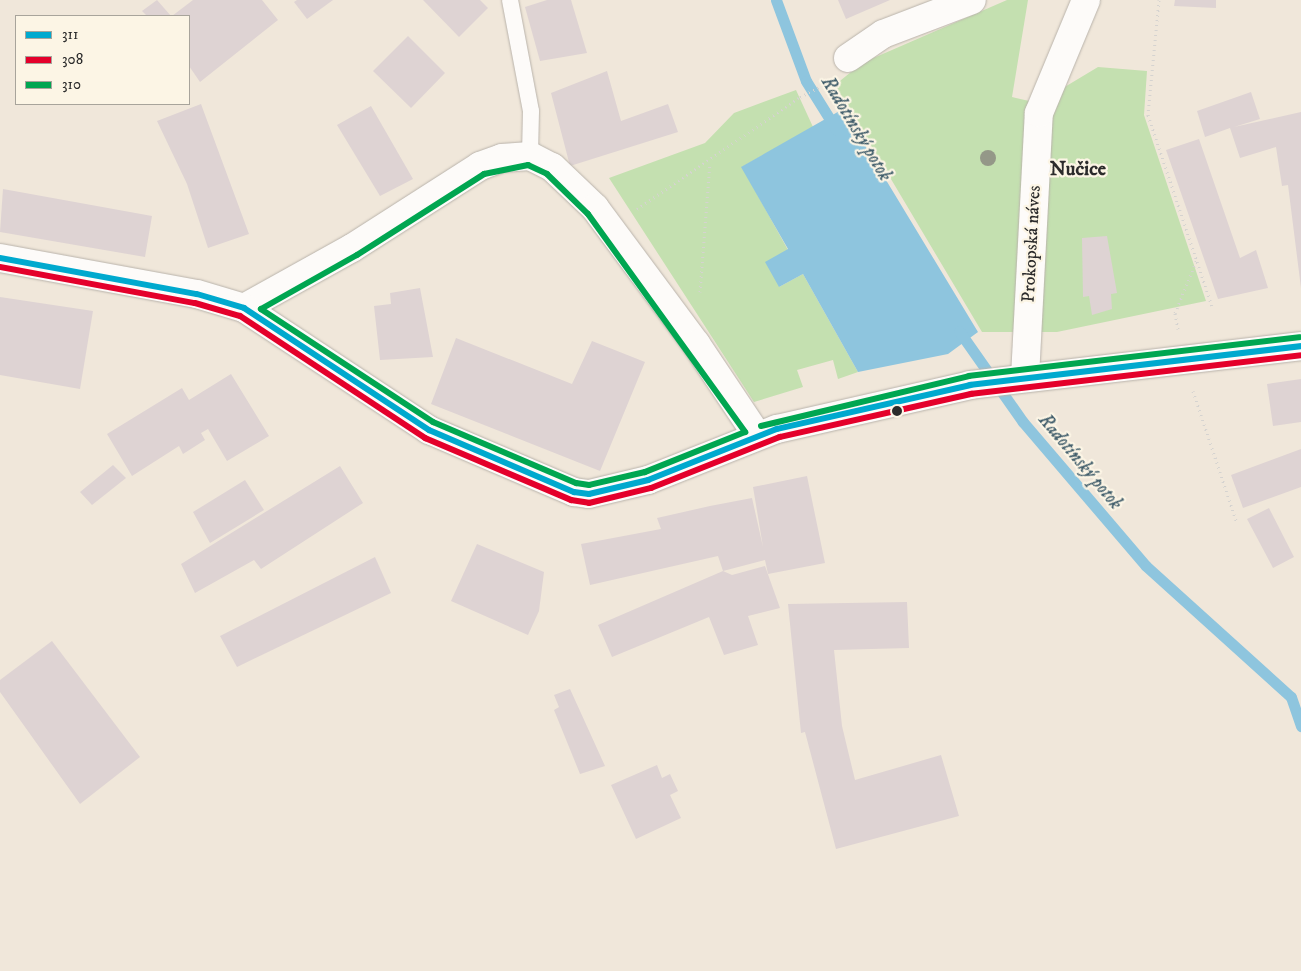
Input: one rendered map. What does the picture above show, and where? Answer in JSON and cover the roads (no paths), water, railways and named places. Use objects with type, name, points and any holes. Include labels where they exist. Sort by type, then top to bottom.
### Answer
[{"type":"street","points":[[848,58],[883,34],[972,0]]},
{"type":"street","name":"Prokopská náves","points":[[1016,378],[1039,113],[1086,0]]},
{"type":"street","points":[[244,308],[352,248],[480,166],[502,158],[530,156],[552,167],[610,227],[696,344],[757,435]]},
{"type":"street","points":[[0,258],[197,294],[244,308],[429,430],[574,492],[620,489],[757,435],[822,416],[970,385],[1016,378],[1301,346]]},
{"type":"lane","points":[[510,0],[531,111],[530,156]]},
{"type":"water","points":[[843,109],[978,332],[948,354],[858,372],[803,274],[779,287],[765,262],[788,249],[741,167]]},
{"type":"waterway","name":"Radotínský potok","points":[[776,0],[806,81],[836,129]]},
{"type":"waterway","name":"Radotínský potok","points":[[959,331],[1023,422],[1146,566],[1291,697],[1301,726]]},
{"type":"district","name":"Nučice","points":[[1078,169]]}]
